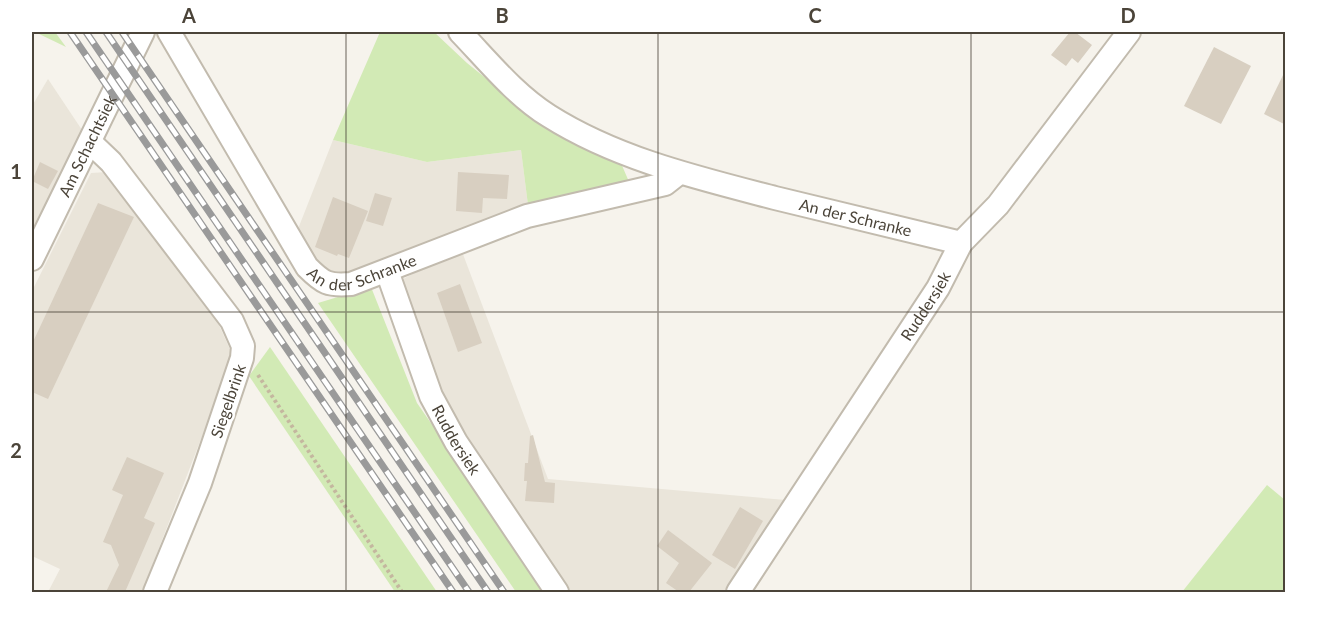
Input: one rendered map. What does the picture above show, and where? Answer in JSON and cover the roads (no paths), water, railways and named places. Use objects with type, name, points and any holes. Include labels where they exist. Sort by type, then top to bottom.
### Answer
[{"type":"street","name":"Am Schachtsiek","points":[[32,259],[143,32]]},
{"type":"street","name":"An der Schranke","points":[[169,32],[307,267],[320,280],[332,285],[351,284],[527,216],[665,184],[679,173]]},
{"type":"street","name":"An der Schranke","points":[[460,32],[521,94],[547,115],[580,134],[630,156],[679,173],[961,243]]},
{"type":"street","name":"Ruddersiek","points":[[738,592],[938,288],[961,243],[998,205],[1129,32]]},
{"type":"street","name":"Siegelbrink","points":[[90,142],[111,162],[232,321],[243,346],[243,358],[200,483],[155,592]]},
{"type":"street","name":"Ruddersiek","points":[[387,271],[431,396],[456,442],[557,592]]},
{"type":"railway","points":[[70,32],[453,592]]},
{"type":"railway","points":[[86,32],[469,592]]},
{"type":"railway","points":[[106,32],[488,592]]},
{"type":"railway","points":[[122,32],[504,592]]}]
